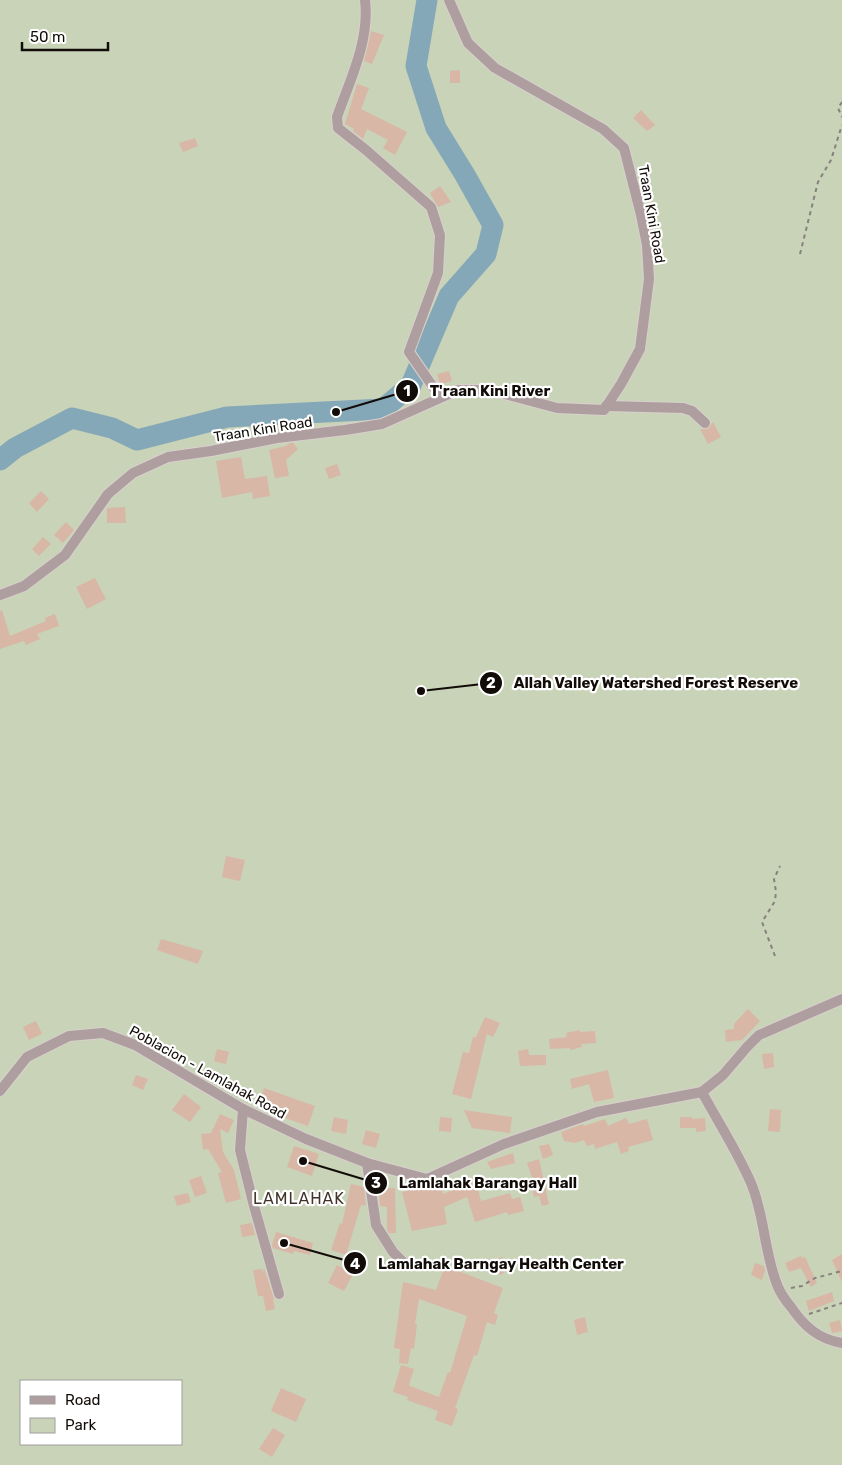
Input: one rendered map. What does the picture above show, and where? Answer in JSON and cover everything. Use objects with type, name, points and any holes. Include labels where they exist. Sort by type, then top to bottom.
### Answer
[{"type":"street","points":[[365,0],[367,15],[362,44],[337,118],[338,128],[431,207],[440,235],[438,273],[409,352],[440,397]]},
{"type":"street","name":"Traan Kini Road","points":[[0,596],[24,586],[65,555],[108,494],[132,473],[168,457],[277,438],[382,424],[458,390],[490,390],[557,408],[604,410],[640,349],[649,279],[642,222],[631,170],[624,148],[603,129],[495,68],[468,43],[449,0]]},
{"type":"street","points":[[606,406],[683,408],[692,411],[705,423]]},
{"type":"street","points":[[842,999],[760,1035],[723,1075],[702,1092],[752,1185],[778,1288],[799,1318],[811,1331],[820,1337],[842,1343]]},
{"type":"street","name":"Poblacion - Lamlahak Road","points":[[0,1091],[27,1056],[69,1036],[103,1033],[135,1045],[243,1109],[306,1139],[367,1163],[427,1179],[504,1144],[597,1112],[702,1092]]},
{"type":"street","points":[[243,1109],[240,1150],[279,1294]]},
{"type":"street","points":[[367,1163],[376,1225],[393,1252],[403,1262]]},
{"type":"path","points":[[842,102],[838,108],[842,117]]},
{"type":"path","points":[[800,254],[818,182],[831,160],[842,125]]},
{"type":"path","points":[[775,956],[762,922],[775,900],[774,879],[780,866]]},
{"type":"path","points":[[778,1288],[795,1288],[815,1278],[842,1272]]},
{"type":"path","points":[[799,1318],[842,1303]]},
{"type":"green space","points":[[0,0],[842,0],[842,1465],[0,1465]]},
{"type":"building","points":[[371,31],[384,35],[372,64],[364,61]]},
{"type":"building","points":[[460,70],[460,83],[450,83],[450,71]]},
{"type":"building","points":[[357,84],[369,88],[361,109],[407,132],[395,155],[383,148],[388,140],[367,129],[363,139],[353,131],[354,129],[345,124]]},
{"type":"building","points":[[641,110],[655,125],[647,131],[633,118]]},
{"type":"building","points":[[195,138],[198,146],[183,152],[179,143]]},
{"type":"building","points":[[440,186],[451,202],[438,207],[430,193]]},
{"type":"building","points":[[449,371],[452,381],[440,384],[437,374]]},
{"type":"building","points":[[713,422],[721,437],[708,444],[700,429],[707,429]]},
{"type":"building","points":[[293,443],[298,449],[286,460],[289,476],[275,478],[269,450],[286,446]]},
{"type":"building","points":[[241,457],[245,479],[267,476],[270,496],[253,499],[252,492],[222,498],[216,461]]},
{"type":"building","points":[[337,464],[341,475],[329,479],[325,468]]},
{"type":"building","points":[[41,491],[49,499],[37,512],[29,503]]},
{"type":"building","points":[[125,507],[126,523],[107,523],[107,508]]},
{"type":"building","points":[[66,522],[74,530],[63,543],[54,535]]},
{"type":"building","points":[[43,537],[51,544],[39,556],[32,549]]},
{"type":"building","points":[[95,578],[106,599],[87,609],[76,587]]},
{"type":"building","points":[[2,610],[10,636],[46,621],[45,618],[55,614],[59,626],[37,634],[40,639],[26,645],[24,641],[0,649],[0,611]]},
{"type":"building","points":[[226,856],[245,860],[240,881],[222,877]]},
{"type":"building","points":[[161,939],[203,951],[198,964],[157,950]]},
{"type":"building","points":[[748,1009],[760,1021],[742,1040],[726,1042],[725,1030],[734,1029],[734,1024]]},
{"type":"building","points":[[485,1017],[500,1023],[493,1037],[487,1034],[471,1099],[452,1094],[463,1052],[469,1053],[473,1037],[476,1037]]},
{"type":"building","points":[[36,1021],[42,1034],[29,1040],[23,1027]]},
{"type":"building","points":[[580,1030],[580,1032],[595,1031],[596,1043],[581,1044],[582,1047],[570,1050],[570,1048],[550,1049],[549,1039],[567,1037],[566,1033]]},
{"type":"building","points":[[217,1049],[229,1052],[226,1064],[214,1061]]},
{"type":"building","points":[[528,1049],[529,1055],[546,1055],[546,1065],[520,1066],[518,1051]]},
{"type":"building","points":[[773,1053],[774,1067],[764,1069],[762,1054]]},
{"type":"building","points":[[608,1070],[614,1098],[594,1102],[589,1084],[572,1089],[570,1079]]},
{"type":"building","points":[[136,1075],[148,1079],[143,1090],[132,1085]]},
{"type":"building","points":[[264,1088],[315,1106],[308,1126],[285,1118],[288,1111],[259,1102]]},
{"type":"building","points":[[184,1094],[201,1107],[190,1122],[172,1110]]},
{"type":"building","points":[[770,1109],[781,1110],[780,1132],[768,1131]]},
{"type":"building","points":[[464,1110],[512,1117],[510,1133],[472,1128]]},
{"type":"building","points":[[220,1114],[234,1120],[228,1133],[220,1129],[223,1152],[234,1170],[241,1199],[226,1203],[218,1173],[222,1172],[208,1149],[203,1150],[201,1134],[211,1133]]},
{"type":"building","points":[[334,1117],[348,1120],[346,1134],[331,1131]]},
{"type":"building","points":[[440,1117],[452,1118],[451,1132],[439,1131]]},
{"type":"building","points":[[680,1117],[692,1117],[692,1119],[705,1118],[706,1131],[696,1132],[696,1128],[680,1128]]},
{"type":"building","points":[[626,1118],[629,1124],[647,1119],[653,1140],[628,1147],[629,1151],[621,1154],[617,1142],[595,1149],[594,1144],[587,1146],[584,1140],[575,1143],[564,1141],[561,1132],[605,1119],[608,1126]]},
{"type":"building","points":[[366,1130],[380,1134],[376,1148],[362,1144]]},
{"type":"building","points":[[549,1144],[553,1155],[543,1159],[539,1146]]},
{"type":"building","points":[[294,1146],[319,1154],[312,1176],[287,1167]]},
{"type":"building","points":[[513,1153],[515,1163],[491,1169],[487,1162]]},
{"type":"building","points":[[539,1159],[549,1204],[542,1206],[539,1196],[534,1197],[532,1187],[535,1186],[527,1163]]},
{"type":"building","points":[[201,1176],[207,1193],[195,1197],[189,1180]]},
{"type":"building","points":[[475,1177],[481,1201],[510,1193],[512,1199],[520,1197],[524,1211],[508,1215],[507,1212],[475,1222],[467,1197],[444,1207],[447,1224],[412,1231],[402,1192],[422,1188],[421,1184],[429,1185],[439,1181],[443,1194],[464,1186],[462,1180]]},
{"type":"building","points":[[378,1182],[387,1182],[387,1188],[395,1188],[396,1233],[389,1233],[387,1230],[387,1207],[380,1206]]},
{"type":"building","points":[[351,1184],[364,1187],[366,1206],[361,1205],[346,1255],[331,1250],[340,1223],[342,1224]]},
{"type":"building","points":[[188,1193],[191,1202],[177,1206],[174,1196]]},
{"type":"building","points":[[252,1223],[255,1235],[242,1237],[240,1225]]},
{"type":"building","points":[[276,1232],[313,1243],[310,1255],[294,1251],[293,1254],[273,1248],[272,1245]]},
{"type":"building","points":[[842,1254],[842,1282],[832,1260]]},
{"type":"building","points":[[801,1256],[802,1258],[805,1257],[817,1283],[811,1287],[801,1268],[789,1272],[785,1263]]},
{"type":"building","points":[[502,1257],[510,1269],[500,1275],[492,1263]]},
{"type":"building","points":[[755,1263],[764,1266],[765,1271],[762,1280],[751,1275]]},
{"type":"building","points":[[337,1265],[353,1274],[344,1291],[328,1283]]},
{"type":"building","points":[[445,1266],[503,1288],[494,1313],[498,1315],[495,1325],[487,1322],[477,1356],[474,1355],[455,1408],[458,1409],[452,1426],[435,1420],[438,1411],[407,1400],[408,1397],[393,1392],[401,1365],[414,1369],[410,1386],[439,1397],[448,1372],[450,1373],[467,1316],[419,1299],[414,1349],[411,1348],[408,1364],[399,1363],[400,1349],[394,1348],[403,1282],[436,1290]]},
{"type":"building","points":[[264,1268],[274,1299],[275,1309],[266,1311],[263,1296],[258,1296],[253,1270],[262,1269],[263,1273]]},
{"type":"building","points":[[832,1292],[834,1301],[809,1311],[806,1301]]},
{"type":"building","points":[[585,1317],[588,1332],[577,1335],[574,1320]]},
{"type":"building","points":[[840,1320],[842,1331],[832,1333],[829,1323]]},
{"type":"building","points":[[281,1388],[306,1399],[296,1422],[271,1411]]},
{"type":"building","points":[[273,1428],[285,1435],[272,1457],[259,1449]]},
{"type":"waterway","points":[[0,460],[15,448],[72,418],[112,428],[137,440],[227,417],[383,409],[411,385],[449,296],[486,254],[493,225],[436,128],[416,66],[427,0]]},
{"type":"place","name":"T'raan Kini River","points":[[336,412]]},
{"type":"place","name":"Allah Valley Watershed Forest Reserve","points":[[421,691]]},
{"type":"place","name":"Lamlahak Barangay Hall","points":[[303,1161]]},
{"type":"place","name":"Lamlahak Barngay Health Center","points":[[284,1243]]},
{"type":"district","name":"LAMLAHAK","points":[[299,1198]]}]
